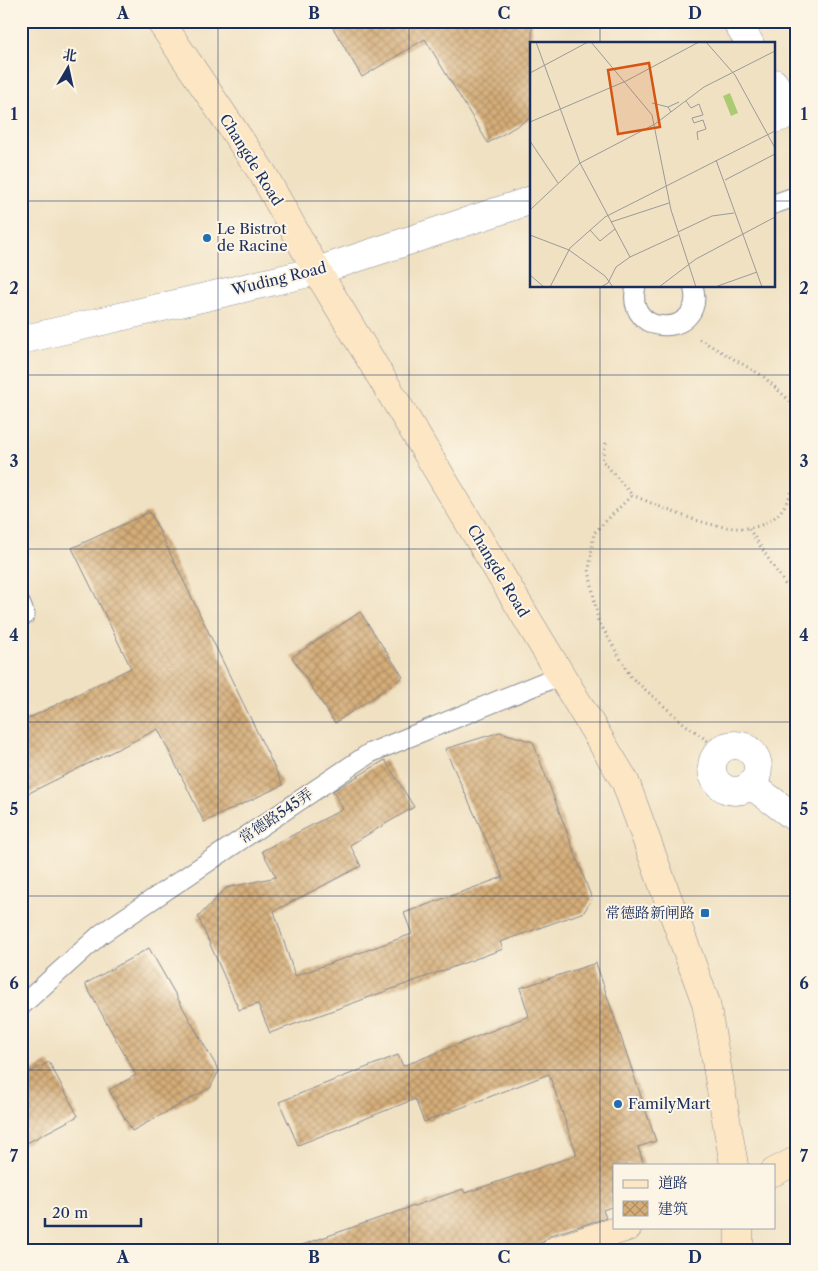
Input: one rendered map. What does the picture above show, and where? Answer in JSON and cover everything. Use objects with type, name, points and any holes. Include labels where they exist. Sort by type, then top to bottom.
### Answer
[{"type":"main road","name":"Changde Road","points":[[160,21],[263,174],[317,271],[625,781],[706,1003],[734,1164]]},
{"type":"main road","points":[[776,1171],[797,1160]]},
{"type":"main road","points":[[556,1250],[625,1228]]},
{"type":"main road","points":[[739,1228],[739,1250]]},
{"type":"street","points":[[736,21],[749,42]]},
{"type":"street","points":[[776,88],[788,115]]},
{"type":"street","name":"Wuding Road","points":[[21,340],[317,271],[530,201]]},
{"type":"street","points":[[720,750],[712,764],[715,780],[721,786],[736,791],[751,785],[797,819]]},
{"type":"lane","points":[[776,203],[797,196]]},
{"type":"lane","points":[[636,288],[634,297],[642,316],[649,323],[669,327],[679,324],[692,310],[695,301],[693,288]]},
{"type":"lane","name":"常德路545弄","points":[[21,1006],[101,934],[370,753],[562,675]]},
{"type":"path","points":[[679,324],[704,343],[732,356],[763,376],[792,404],[797,412]]},
{"type":"path","points":[[792,404],[797,403]]},
{"type":"path","points":[[606,442],[602,460],[632,495],[707,524],[749,529],[772,520],[790,498],[797,478]]},
{"type":"path","points":[[632,495],[594,533],[589,570],[598,620],[631,677],[682,722],[720,750]]},
{"type":"path","points":[[749,529],[785,584],[797,592]]},
{"type":"building","points":[[329,21],[532,21],[532,42],[530,42],[530,118],[488,143],[425,39],[362,77]]},
{"type":"building","points":[[150,512],[283,785],[204,822],[158,729],[21,797],[21,722],[131,668],[72,548]]},
{"type":"building","points":[[360,612],[403,677],[335,723],[292,657]]},
{"type":"building","points":[[500,732],[533,742],[592,899],[584,912],[500,942],[503,949],[270,1033],[258,1004],[239,1010],[198,917],[226,888],[276,877],[262,851],[343,809],[333,791],[385,760],[414,807],[350,845],[361,866],[274,911],[295,976],[412,934],[404,913],[503,877],[445,749]]},
{"type":"building","points":[[149,948],[219,1071],[210,1088],[132,1131],[109,1090],[136,1075],[85,984]]},
{"type":"building","points":[[596,963],[656,1141],[638,1147],[644,1164],[613,1164],[613,1206],[603,1210],[606,1218],[551,1235],[543,1242],[519,1250],[299,1250],[299,1246],[463,1189],[465,1193],[577,1155],[549,1074],[424,1122],[415,1099],[298,1145],[279,1102],[398,1055],[403,1066],[529,1016],[520,988]]},
{"type":"building","points":[[49,1062],[78,1116],[21,1146],[21,1077]]},
{"type":"place","name":"Le Bistrot de Racine","points":[[207,238]]},
{"type":"place","name":"常德路新闸路","points":[[705,913]]},
{"type":"place","name":"FamilyMart","points":[[618,1104]]}]
